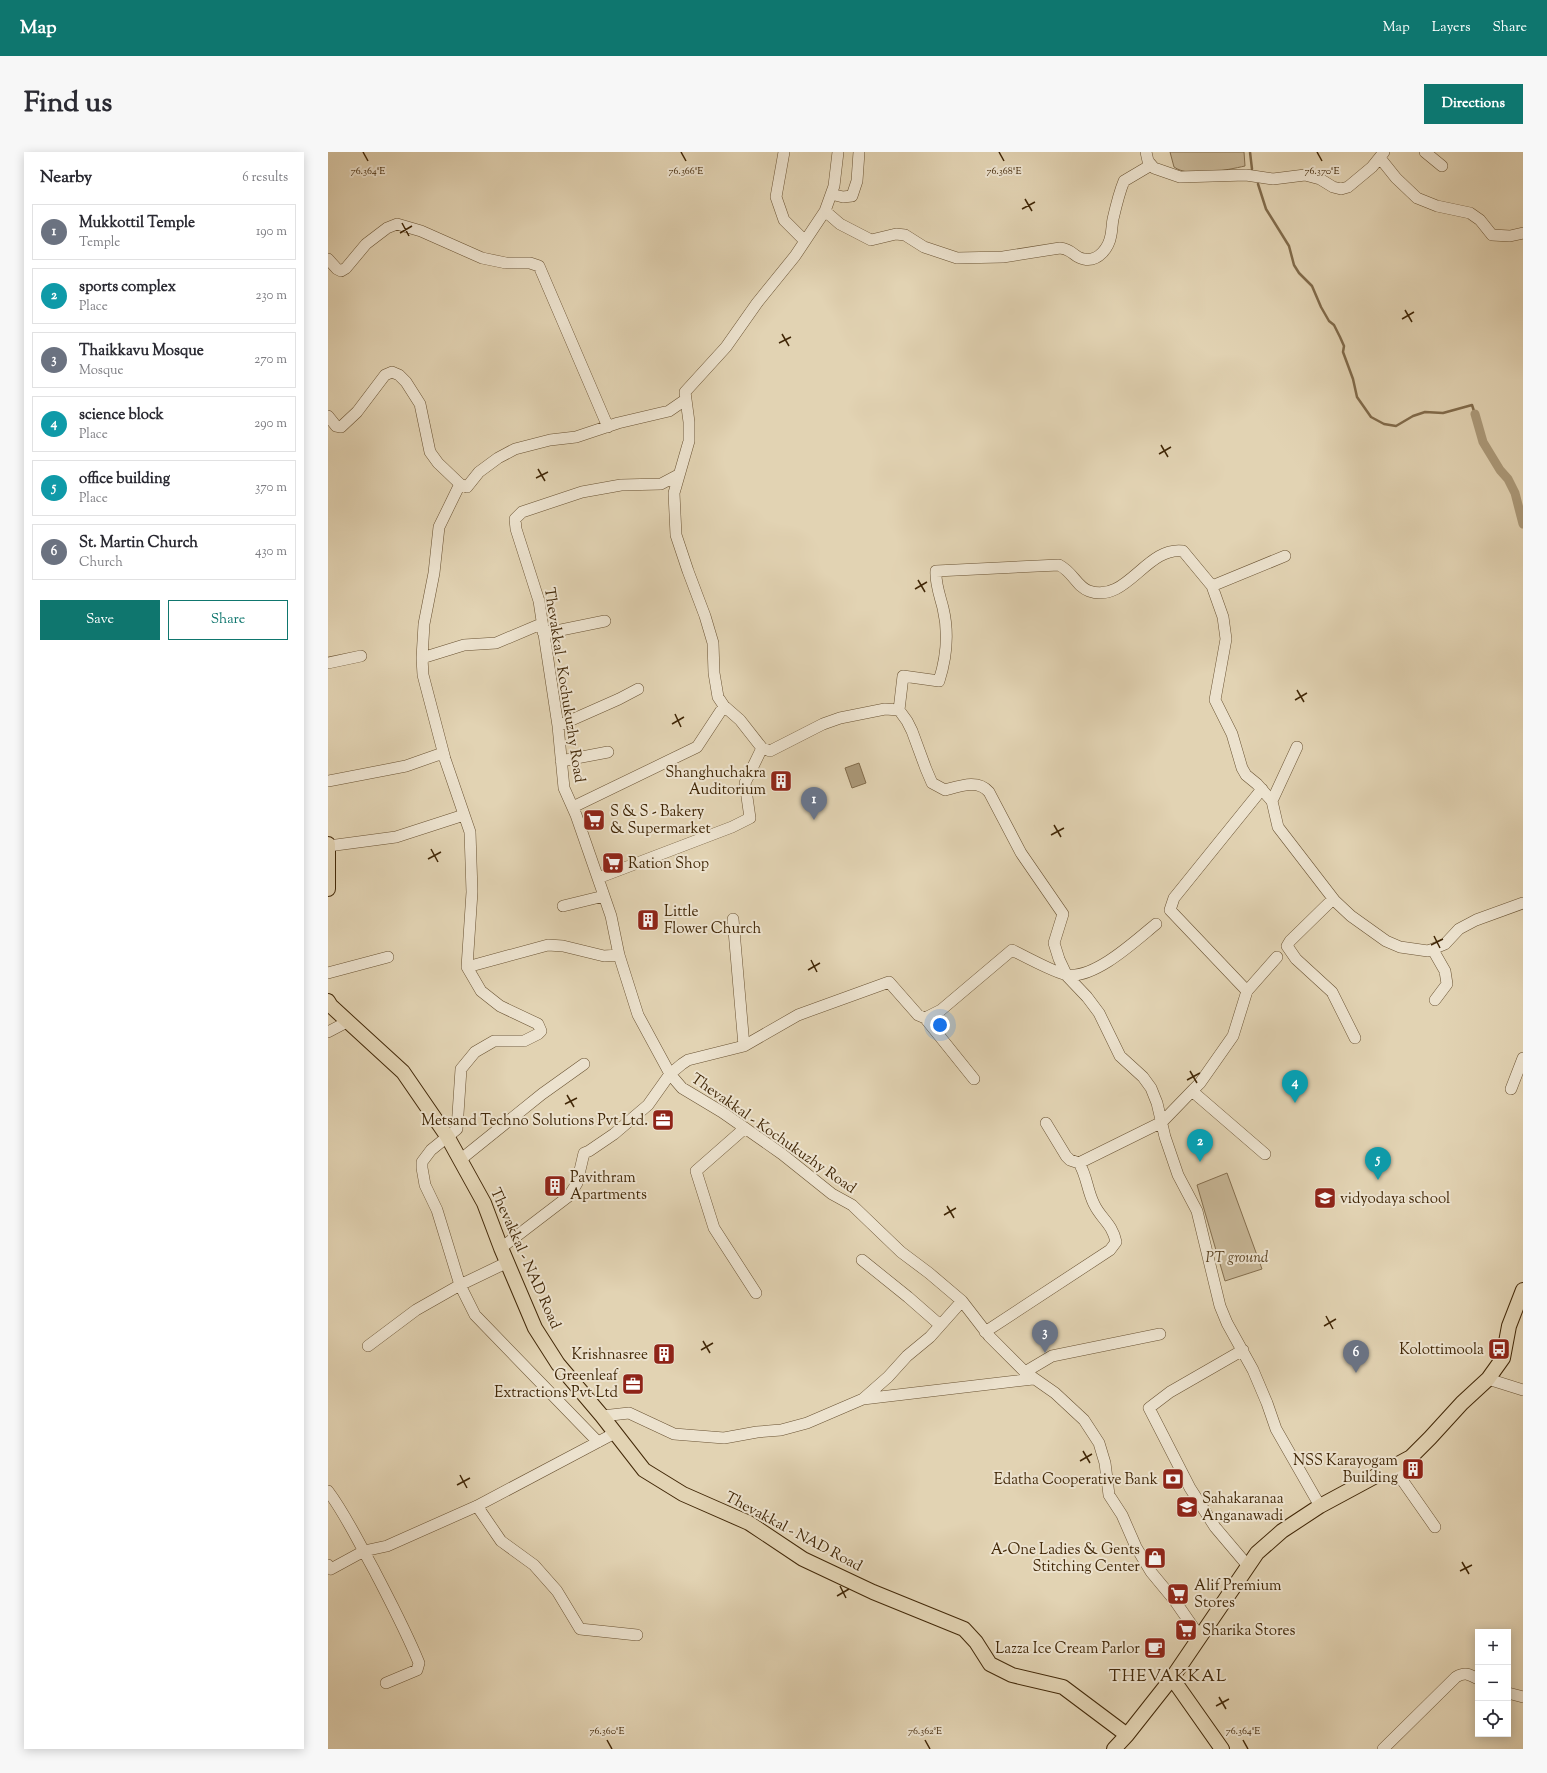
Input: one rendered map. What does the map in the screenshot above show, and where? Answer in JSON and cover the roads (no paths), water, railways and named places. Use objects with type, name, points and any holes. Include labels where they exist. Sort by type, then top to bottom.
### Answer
[{"type":"main road","points":[[328,845],[328,889]]},
{"type":"main road","name":"Thevakkal - NAD Road","points":[[328,1001],[347,1022],[403,1072],[447,1136],[484,1203],[501,1248],[535,1328],[558,1364],[602,1416],[644,1470],[683,1494],[749,1523],[802,1559],[873,1592],[964,1629],[976,1642],[990,1664],[1012,1676],[1062,1687],[1127,1735]]},
{"type":"main road","points":[[1114,1749],[1127,1735],[1172,1678],[1257,1552],[1282,1531],[1320,1506],[1411,1457],[1462,1403],[1488,1379],[1503,1358],[1509,1326],[1523,1290]]},
{"type":"main road","points":[[1172,1678],[1222,1749]]},
{"type":"street","points":[[784,152],[776,197],[784,220],[806,241]]},
{"type":"street","points":[[838,152],[834,186],[825,211],[806,241],[777,280],[757,303],[726,347],[685,392],[689,422],[689,440],[674,493],[676,535],[713,643],[718,697],[724,706],[740,720],[762,748],[770,751],[823,724],[840,718],[885,709],[899,710]]},
{"type":"street","points":[[831,194],[844,197],[852,196],[857,181],[859,152]]},
{"type":"street","points":[[1146,152],[1148,161],[1154,168],[1180,177],[1246,175],[1273,179],[1305,174],[1320,178],[1333,187],[1341,189],[1348,187],[1382,155],[1396,178],[1417,198],[1437,206],[1470,213],[1480,220],[1492,235],[1510,236],[1523,233]]},
{"type":"street","points":[[1425,152],[1442,166]]},
{"type":"street","points":[[825,211],[840,224],[871,240],[896,234],[905,235],[924,247],[957,258],[1003,257],[1060,248],[1068,249],[1079,258],[1085,260],[1093,258],[1105,249],[1111,235],[1112,221],[1124,181],[1151,165]]},
{"type":"street","points":[[328,259],[337,269],[341,271],[346,268],[366,244],[387,228],[397,224],[422,231],[482,258],[506,263],[530,263],[539,266],[545,276],[608,427]]},
{"type":"street","points":[[328,416],[336,426],[342,427],[357,412],[385,375],[392,372],[399,375],[406,382],[420,404],[430,452],[438,463],[460,484],[467,487],[479,472],[498,458],[515,449],[550,440],[576,437],[669,411],[685,400]]},
{"type":"street","name":"Thevakkal - Kochukuzhy Road","points":[[678,475],[661,484],[621,485],[582,492],[522,512],[515,519],[516,529],[539,601],[558,726],[564,788],[573,807],[611,916],[619,955],[638,1015],[670,1074],[682,1088],[722,1112],[782,1154],[832,1194],[852,1205],[901,1252],[962,1301],[985,1332],[1029,1375],[1055,1393],[1084,1420],[1099,1443],[1105,1463],[1109,1495],[1122,1515],[1136,1547],[1151,1572],[1175,1601],[1200,1636]]},
{"type":"street","points":[[460,484],[439,527],[434,573],[424,624],[422,658],[423,675],[443,753],[470,832],[472,892],[467,967],[481,991],[500,1006],[538,1024],[541,1031],[524,1041],[494,1041],[476,1052],[461,1069],[457,1130],[447,1136],[431,1150],[422,1162],[422,1168],[425,1185],[437,1210],[460,1284],[475,1315],[598,1442]]},
{"type":"street","points":[[1067,976],[1054,943],[1063,914],[1022,853],[989,792],[981,785],[969,784],[945,790],[932,783],[912,731],[907,720],[899,710],[903,676],[939,681],[944,665],[947,652],[946,622],[938,589],[936,571],[1059,566],[1067,569],[1081,586],[1088,591],[1109,591],[1118,587],[1154,559],[1177,550],[1183,550],[1212,586],[1223,617],[1226,639],[1215,700],[1232,734],[1242,768],[1246,775],[1262,789],[1272,801],[1278,827],[1333,899],[1351,916],[1386,941],[1400,948],[1414,950],[1433,950],[1445,944],[1458,929],[1476,920],[1523,902]]},
{"type":"street","points":[[1212,586],[1285,556]]},
{"type":"street","points":[[422,658],[464,645],[496,643],[542,628],[556,631],[604,621]]},
{"type":"street","points":[[328,663],[361,656]]},
{"type":"street","points":[[558,726],[638,689]]},
{"type":"street","points":[[573,807],[697,747],[724,706]]},
{"type":"street","points":[[1272,801],[1297,747]]},
{"type":"street","points":[[598,878],[732,827],[750,818],[746,783],[762,748]]},
{"type":"street","points":[[561,761],[608,752]]},
{"type":"street","points":[[328,781],[406,766],[443,753]]},
{"type":"street","points":[[1247,990],[1170,910],[1174,898],[1262,789]]},
{"type":"street","points":[[328,845],[396,837],[464,815]]},
{"type":"street","points":[[563,906],[604,896]]},
{"type":"street","points":[[1333,899],[1290,941],[1287,946],[1296,959],[1332,992],[1356,1038]]},
{"type":"street","points":[[733,919],[744,1046]]},
{"type":"street","points":[[1067,976],[1085,973],[1118,956],[1156,924]]},
{"type":"street","points":[[467,967],[548,945],[563,946],[604,956],[619,955]]},
{"type":"street","points":[[925,1018],[941,1010],[1012,950],[1067,976],[1087,997],[1099,1013],[1120,1056],[1143,1077],[1151,1088],[1157,1103],[1165,1137],[1178,1175],[1197,1211],[1220,1306],[1227,1323],[1243,1350],[1267,1403],[1276,1429],[1320,1506]]},
{"type":"street","points":[[1433,950],[1445,971],[1447,984],[1435,1000]]},
{"type":"street","points":[[1046,1123],[1066,1156],[1070,1160],[1080,1162],[1162,1122],[1200,1083],[1233,1036],[1247,990],[1277,957]]},
{"type":"street","points":[[328,973],[388,958]]},
{"type":"street","points":[[501,1248],[568,1196],[577,1183],[584,1152],[589,1152],[614,1134],[648,1105],[670,1074],[688,1060],[744,1046],[798,1015],[888,982],[918,1015],[925,1018],[974,1079]]},
{"type":"street","points":[[328,1032],[347,1022]]},
{"type":"street","points":[[1511,1089],[1523,1058]]},
{"type":"street","points":[[460,1160],[542,1094],[584,1064]]},
{"type":"street","points":[[1192,1091],[1264,1154]]},
{"type":"street","points":[[745,1128],[696,1171],[714,1228],[756,1293]]},
{"type":"street","points":[[985,1332],[1110,1250],[1116,1242],[1107,1221],[1094,1206],[1087,1186],[1085,1172],[1080,1162]]},
{"type":"street","points":[[862,1260],[908,1296],[940,1325]]},
{"type":"street","points":[[368,1346],[416,1310],[460,1284],[508,1262]]},
{"type":"street","points":[[863,1399],[888,1377],[907,1356],[930,1337],[962,1301]]},
{"type":"street","points":[[602,1416],[629,1413],[674,1434],[724,1438],[757,1432],[782,1430],[807,1423],[863,1399],[1029,1375],[1052,1356],[1160,1334]]},
{"type":"street","points":[[1243,1350],[1170,1392],[1149,1408],[1190,1488],[1215,1527],[1248,1566]]},
{"type":"street","points":[[1488,1379],[1523,1390]]},
{"type":"street","points":[[329,1568],[364,1551],[387,1546],[477,1506],[615,1433]]},
{"type":"street","points":[[1393,1467],[1435,1527]]},
{"type":"street","points":[[328,1491],[338,1504],[364,1551],[409,1637],[419,1664],[417,1670],[386,1683]]},
{"type":"street","points":[[477,1506],[501,1541],[534,1565],[557,1592],[580,1629],[637,1635]]},
{"type":"street","points":[[1383,1749],[1456,1677],[1462,1674],[1469,1674],[1475,1677]]},
{"type":"street","points":[[1511,1694],[1523,1697]]},
{"type":"waterway","points":[[1250,152],[1252,169]]},
{"type":"waterway","points":[[1258,184],[1266,209],[1289,246],[1294,265],[1299,273],[1312,286],[1321,307],[1329,321],[1334,325],[1340,337],[1344,346],[1343,352],[1353,379],[1357,397],[1371,417],[1384,424],[1396,426],[1413,416],[1425,412],[1443,413],[1472,405],[1475,414]]},
{"type":"waterway","points":[[1475,414],[1483,442],[1500,470],[1508,479],[1515,493],[1523,524]]},
{"type":"place","name":"Shanghuchakra Auditorium","points":[[781,781]]},
{"type":"place","name":"S & S - Bakery & Supermarket","points":[[594,820]]},
{"type":"place","name":"Mukkottil Temple","points":[[814,820]]},
{"type":"place","name":"Ration Shop","points":[[613,863]]},
{"type":"place","name":"Little Flower Church","points":[[648,920]]},
{"type":"place","name":"science block","points":[[1295,1103]]},
{"type":"place","name":"Metsand Techno Solutions Pvt Ltd.","points":[[663,1120]]},
{"type":"place","name":"sports complex","points":[[1200,1162]]},
{"type":"place","name":"office building","points":[[1378,1180]]},
{"type":"place","name":"Pavithram Apartments","points":[[555,1186]]},
{"type":"place","name":"vidyodaya school","points":[[1325,1198]]},
{"type":"place","name":"Kolottimoola","points":[[1499,1349]]},
{"type":"place","name":"Thaikkavu Mosque","points":[[1045,1353]]},
{"type":"place","name":"Krishnasree","points":[[664,1354]]},
{"type":"place","name":"St. Martin Church","points":[[1356,1373]]},
{"type":"place","name":"Greenleaf Extractions Pvt Ltd","points":[[633,1384]]},
{"type":"place","name":"NSS Karayogam Building","points":[[1413,1469]]},
{"type":"place","name":"Edatha Cooperative Bank","points":[[1173,1479]]},
{"type":"place","name":"Sahakaranaa Anganawadi","points":[[1187,1507]]},
{"type":"place","name":"A-One Ladies & Gents Stitching Center","points":[[1155,1558]]},
{"type":"place","name":"Alif Premium Stores","points":[[1178,1594]]},
{"type":"place","name":"Sharika Stores","points":[[1186,1630]]},
{"type":"place","name":"Lazza Ice Cream Parlor","points":[[1155,1648]]},
{"type":"district","name":"THEVAKKAL","points":[[1168,1675]]},
{"type":"park label","name":"PT ground","points":[[1237,1257]]}]
